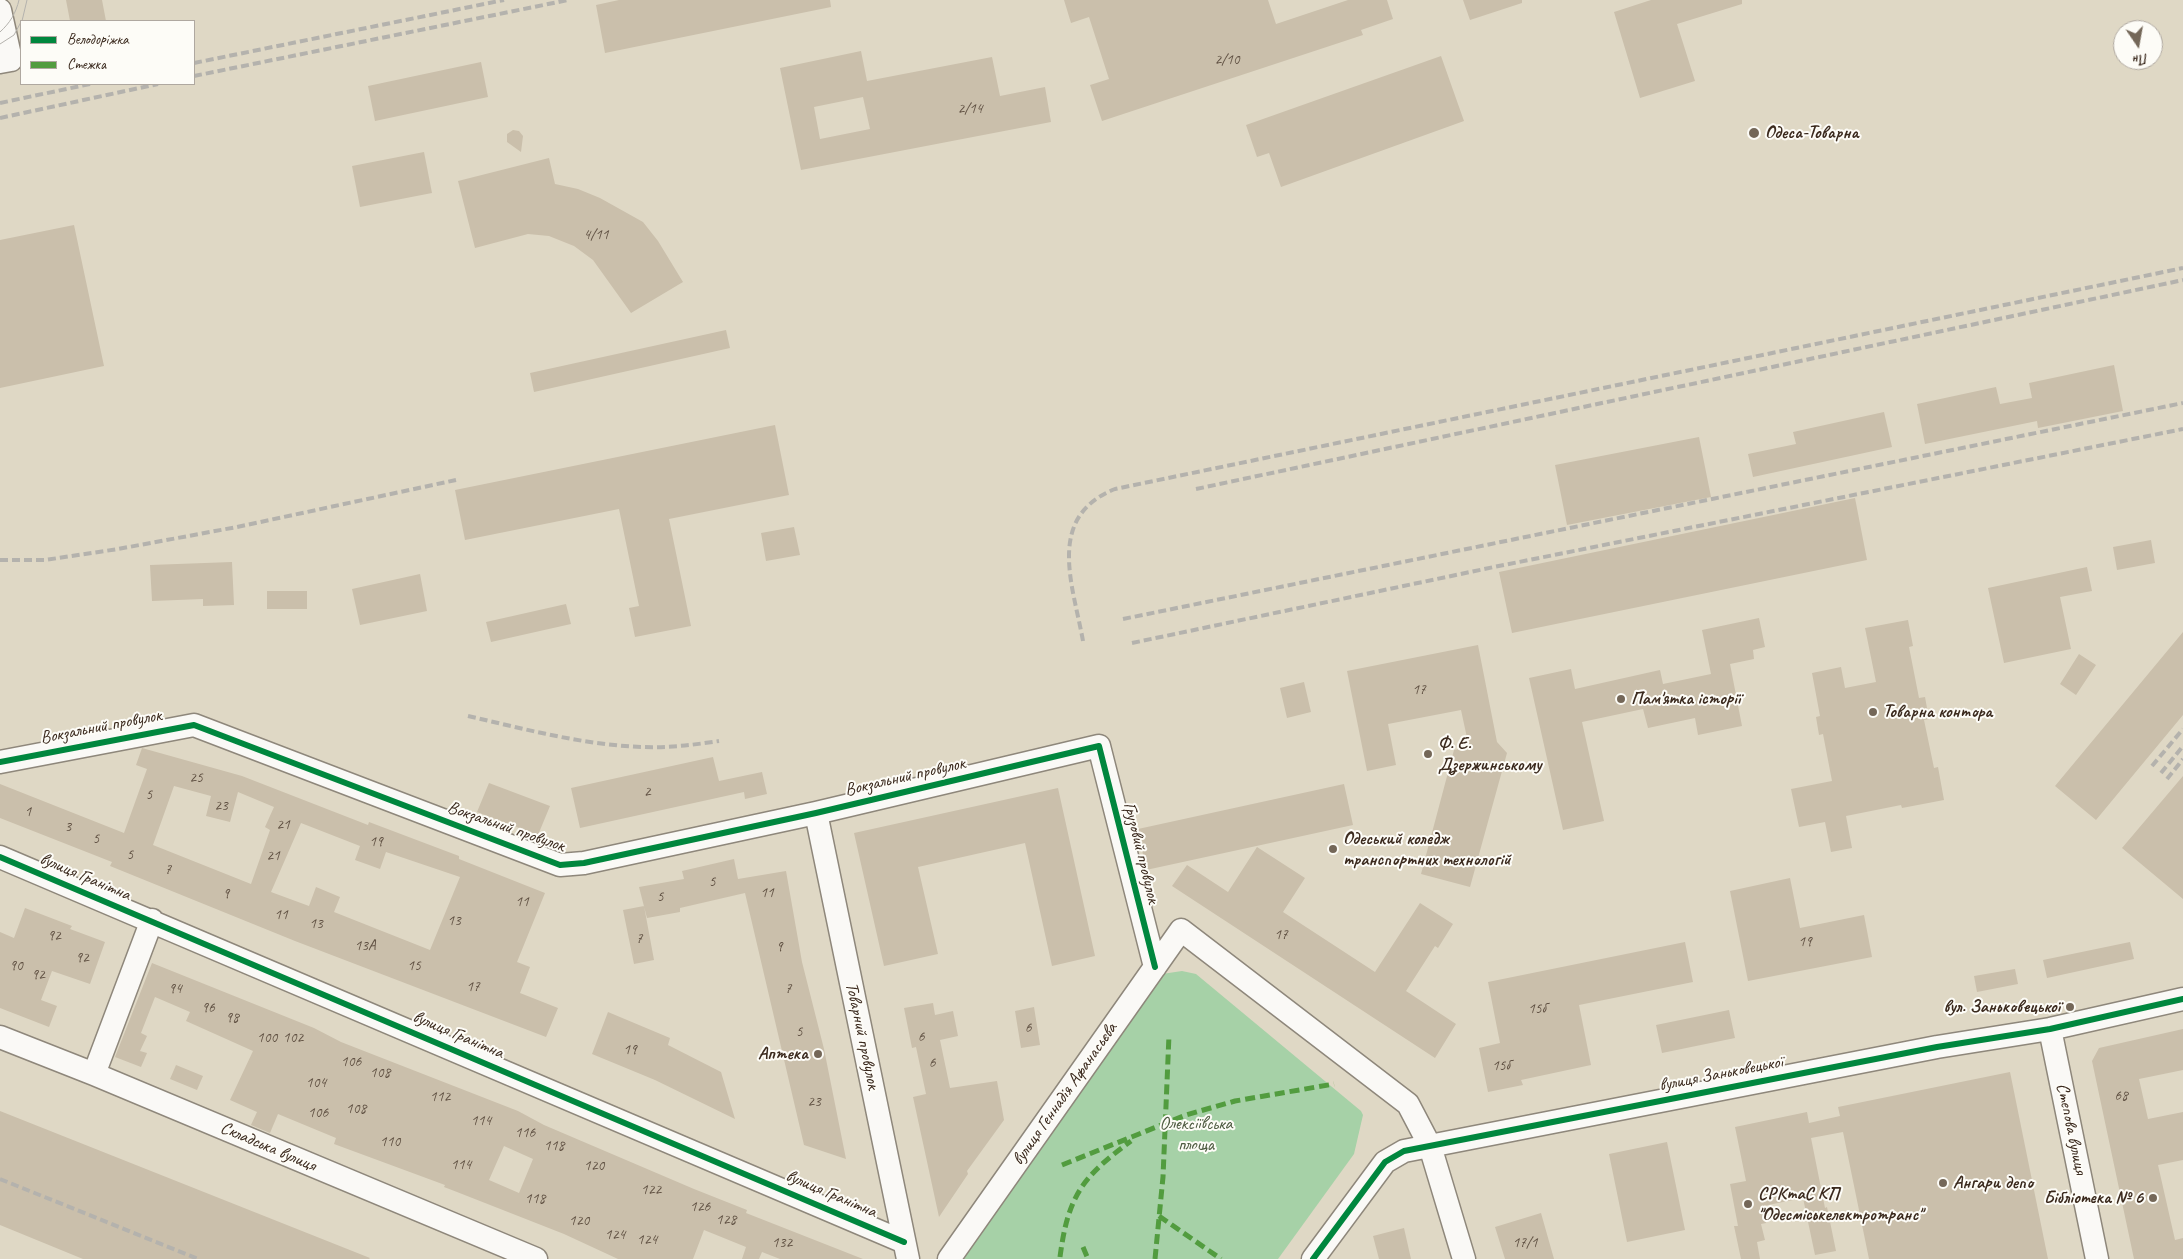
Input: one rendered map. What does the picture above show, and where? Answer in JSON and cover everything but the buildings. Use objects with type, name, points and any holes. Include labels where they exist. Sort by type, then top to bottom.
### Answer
[{"type":"street","points":[[0,10],[5,61]]},
{"type":"street","name":"Вокзальний провулок","points":[[0,762],[194,725],[560,865],[584,863],[816,813],[1099,746]]},
{"type":"street","name":"Грузовий провулок","points":[[1099,746],[1155,967]]},
{"type":"street","name":"Товарний провулок","points":[[816,813],[906,1250]]},
{"type":"street","name":"вулиця Гранітна","points":[[0,857],[152,920],[906,1250]]},
{"type":"street","points":[[94,1074],[152,920]]},
{"type":"street","name":"вулиця Геннадія Афанасьєва","points":[[949,1259],[1181,930],[1408,1104],[1430,1146]]},
{"type":"street","name":"вулиця Заньковецької","points":[[1313,1259],[1385,1162],[1404,1151],[1937,1047],[2050,1028],[2183,1000]]},
{"type":"street","name":"Степова вулиця","points":[[2050,1028],[2098,1259]]},
{"type":"street","name":"Складська вулиця","points":[[0,1037],[94,1074],[536,1259]]},
{"type":"street","points":[[1430,1146],[1464,1259]]},
{"type":"green space","name":"Олексіївська площа","points":[[1182,971],[1196,974],[1361,1111],[1363,1115],[1354,1154],[1278,1259],[960,1259],[1162,974]]},
{"type":"tram line","points":[[0,32],[12,18],[19,0]]},
{"type":"tram line","points":[[22,20],[27,0]]},
{"type":"tram line","points":[[0,44],[14,35],[20,24]]},
{"type":"railway","points":[[195,63],[504,0]]},
{"type":"railway","points":[[195,76],[568,0]]},
{"type":"railway","points":[[0,103],[85,85]]},
{"type":"railway","points":[[0,118],[153,85]]},
{"type":"railway","points":[[1083,641],[1070,576],[1069,554],[1071,535],[1079,517],[1093,501],[1115,489],[2183,268]]},
{"type":"railway","points":[[1196,489],[2183,280]]},
{"type":"railway","points":[[1123,619],[2183,403]]},
{"type":"railway","points":[[1132,643],[1494,567],[2183,429]]},
{"type":"railway","points":[[0,560],[45,560],[118,549],[237,527],[456,480]]},
{"type":"railway","points":[[468,716],[554,736],[620,746],[661,747],[719,741]]},
{"type":"railway","points":[[2152,766],[2183,729]]},
{"type":"railway","points":[[2161,773],[2183,746]]},
{"type":"railway","points":[[2167,779],[2183,759]]},
{"type":"railway","points":[[0,1179],[198,1259]]},
{"type":"marked path","points":[[1155,1259],[1163,1177],[1169,1035]]},
{"type":"marked path","points":[[1062,1165],[1186,1115],[1235,1101],[1334,1084]]},
{"type":"marked path","points":[[1060,1257],[1068,1218],[1080,1190],[1100,1166],[1131,1141]]},
{"type":"marked path","points":[[1159,1216],[1221,1259]]},
{"type":"marked path","points":[[1083,1247],[1088,1259]]},
{"type":"cycle path","points":[[0,762],[194,725],[560,865],[584,863],[816,813],[1099,746],[1155,967]]},
{"type":"cycle path","points":[[0,857],[904,1242]]},
{"type":"cycle path","points":[[1313,1259],[1385,1162],[1404,1151],[1937,1047],[2050,1029],[2183,999]]},
{"type":"place","name":"Одеса-Товарна","points":[[1754,133]]},
{"type":"place","name":"Пам'ятка історії","points":[[1621,699]]},
{"type":"place","name":"Товарна контора","points":[[1873,712]]},
{"type":"place","name":"Ф. Е. Дзержинському","points":[[1428,754]]},
{"type":"place","name":"Одеський коледж транспортних технологій","points":[[1333,849]]},
{"type":"place","name":"вул. Заньковецької","points":[[2070,1007]]},
{"type":"place","name":"Аптека","points":[[818,1054]]},
{"type":"place","name":"Ангари депо","points":[[1943,1183]]},
{"type":"place","name":"Бібліотека № 6","points":[[2153,1198]]},
{"type":"place","name":"СРКтаС КП \"Одесміськелектротранс\"","points":[[1748,1204]]}]
